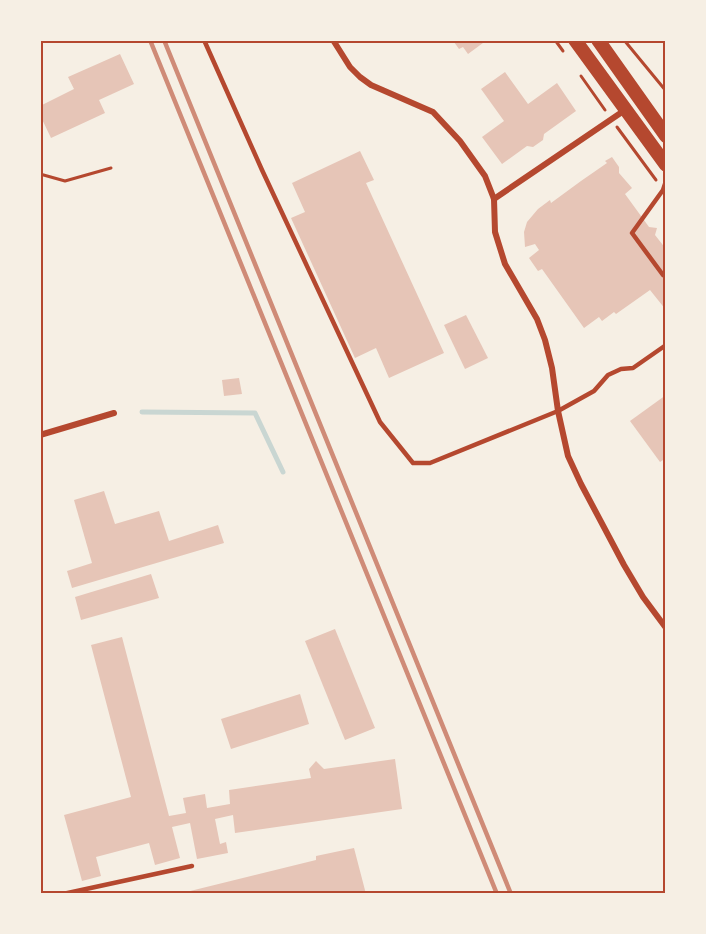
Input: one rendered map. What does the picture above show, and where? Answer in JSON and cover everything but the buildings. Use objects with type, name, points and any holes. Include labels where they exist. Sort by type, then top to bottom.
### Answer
[{"type":"main road","points":[[575,40],[666,165]]},
{"type":"main road","points":[[601,42],[666,136]]},
{"type":"street","points":[[333,40],[350,67],[371,85],[433,112],[446,124],[485,176],[494,199],[494,223],[505,264],[537,319],[545,340],[568,456],[580,484],[624,565],[643,597],[666,628]]},
{"type":"street","points":[[494,199],[625,110]]},
{"type":"street","points":[[40,435],[114,413]]},
{"type":"lane","points":[[204,40],[380,422],[413,463],[430,463],[558,411],[594,391],[608,375],[621,369],[633,368],[666,345]]},
{"type":"lane","points":[[666,181],[663,190],[632,233],[666,276]]},
{"type":"lane","points":[[63,894],[192,866]]},
{"type":"path","points":[[624,40],[666,92]]},
{"type":"path","points":[[40,174],[65,181],[111,168]]},
{"type":"waterway","points":[[142,412],[255,413],[283,472]]},
{"type":"railway","points":[[150,40],[497,894]]},
{"type":"railway","points":[[164,40],[511,894]]}]
